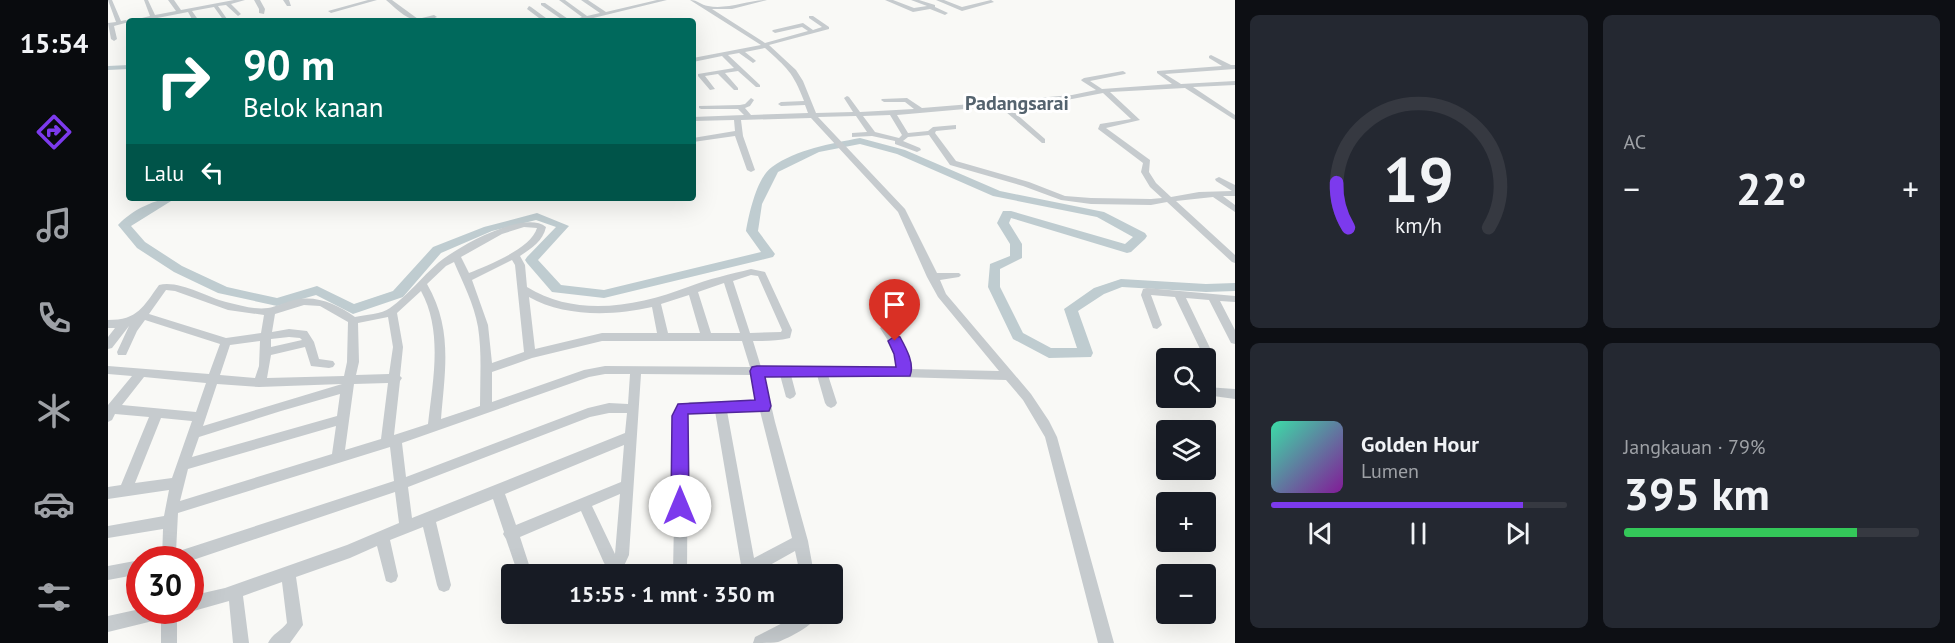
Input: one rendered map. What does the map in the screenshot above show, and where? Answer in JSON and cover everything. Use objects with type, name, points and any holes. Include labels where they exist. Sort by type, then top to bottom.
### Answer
[{"type":"street","points":[[109,0],[119,24]]},
{"type":"street","points":[[171,0],[179,12]]},
{"type":"street","points":[[148,18],[165,18],[179,12],[240,0]]},
{"type":"street","points":[[257,0],[262,13]]},
{"type":"street","points":[[331,11],[374,0]]},
{"type":"street","points":[[389,0],[413,18]]},
{"type":"street","points":[[562,0],[586,18],[605,14],[626,5],[663,0]]},
{"type":"street","points":[[584,0],[605,14]]},
{"type":"street","points":[[693,0],[765,46],[797,75],[813,116],[902,211],[942,295],[1039,414],[1051,437],[1106,643]]},
{"type":"street","points":[[705,7],[725,0]]},
{"type":"street","points":[[705,7],[735,7],[764,0]]},
{"type":"street","points":[[888,0],[913,10],[957,0]]},
{"type":"street","points":[[914,0],[945,13]]},
{"type":"street","points":[[939,0],[965,9],[991,2]]},
{"type":"street","points":[[146,1],[153,17]]},
{"type":"street","points":[[227,3],[238,14]]},
{"type":"street","points":[[215,5],[224,18]]},
{"type":"street","points":[[542,18],[531,9],[545,5],[564,18]]},
{"type":"street","points":[[189,10],[194,18]]},
{"type":"street","points":[[430,18],[434,17]]},
{"type":"street","points":[[696,59],[765,46],[826,28],[811,17]]},
{"type":"street","points":[[114,39],[109,25],[126,23]]},
{"type":"street","points":[[788,38],[776,31],[803,25],[812,32]]},
{"type":"street","points":[[740,51],[753,61]]},
{"type":"street","points":[[723,54],[758,86]]},
{"type":"street","points":[[710,56],[736,89]]},
{"type":"street","points":[[1211,57],[1231,69]]},
{"type":"street","points":[[712,88],[700,75],[720,70],[740,69]]},
{"type":"street","points":[[1231,69],[1159,72],[1235,118]]},
{"type":"street","points":[[1123,73],[1084,80],[1103,91],[1136,120],[1103,126],[1102,129],[1147,162],[1147,177],[1235,260]]},
{"type":"street","points":[[696,119],[892,113],[1072,97],[1103,91],[1235,78]]},
{"type":"street","points":[[1180,84],[1235,83]]},
{"type":"street","points":[[847,98],[872,134]]},
{"type":"street","points":[[701,107],[740,107],[748,105],[751,100]]},
{"type":"street","points":[[884,100],[908,100],[920,110]]},
{"type":"street","points":[[999,102],[1042,141]]},
{"type":"street","points":[[781,104],[807,103]]},
{"type":"street","points":[[740,107],[750,118]]},
{"type":"street","points":[[892,113],[903,137]]},
{"type":"street","points":[[737,118],[739,133],[751,170]]},
{"type":"street","points":[[855,135],[903,137],[931,133],[933,129],[953,127]]},
{"type":"street","points":[[696,140],[739,133]]},
{"type":"street","points":[[931,133],[953,163],[1030,185],[1056,196],[1091,201],[1138,202],[1235,191]]},
{"type":"street","points":[[903,137],[899,143],[917,150]]},
{"type":"street","points":[[1220,179],[1235,191]]},
{"type":"street","points":[[1214,194],[1235,209]]},
{"type":"street","points":[[122,352],[159,289],[167,286],[242,310],[270,312],[291,304],[323,302],[353,321],[392,312],[443,264],[496,234],[519,226],[540,225],[543,231],[531,246],[467,278]]},
{"type":"street","points":[[1222,247],[1235,246]]},
{"type":"street","points":[[514,254],[519,261],[530,354]]},
{"type":"street","points":[[456,256],[467,278],[482,323],[486,408]]},
{"type":"street","points":[[485,370],[530,354],[592,338],[778,337],[786,335],[787,330],[762,274],[751,272],[692,289],[656,303],[589,308],[544,300],[522,288]]},
{"type":"street","points":[[932,277],[956,275]]},
{"type":"street","points":[[728,279],[757,371],[805,564]]},
{"type":"street","points":[[422,285],[437,316],[440,353],[434,425]]},
{"type":"street","points":[[692,289],[706,336]]},
{"type":"street","points":[[1157,325],[1145,293],[1235,299]]},
{"type":"street","points":[[1179,294],[1205,348]]},
{"type":"street","points":[[1213,297],[1235,340]]},
{"type":"street","points":[[656,303],[663,337]]},
{"type":"street","points":[[259,383],[266,352],[264,337],[270,312]]},
{"type":"street","points":[[392,312],[398,347],[391,440],[406,526]]},
{"type":"street","points":[[108,345],[124,324],[142,315],[226,342],[303,334],[309,342],[315,363],[329,364]]},
{"type":"street","points":[[338,456],[354,350],[353,321]]},
{"type":"street","points":[[108,324],[124,324]]},
{"type":"street","points":[[885,328],[899,349],[904,372]]},
{"type":"street","points":[[170,546],[171,515],[177,483],[226,342]]},
{"type":"street","points":[[266,352],[309,342]]},
{"type":"street","points":[[108,370],[259,383],[348,385]]},
{"type":"street","points":[[108,532],[171,515],[338,456],[588,373],[605,370],[904,372],[1009,376]]},
{"type":"street","points":[[584,504],[609,558],[616,564],[622,555],[636,371]]},
{"type":"street","points":[[821,371],[831,403]]},
{"type":"street","points":[[785,372],[790,394]]},
{"type":"street","points":[[110,413],[141,373]]},
{"type":"street","points":[[194,434],[348,385],[396,378]]},
{"type":"street","points":[[1216,392],[1235,394]]},
{"type":"street","points":[[680,564],[680,416],[686,407],[764,406]]},
{"type":"street","points":[[204,550],[399,485],[588,413],[609,408],[633,409]]},
{"type":"street","points":[[720,408],[743,564]]},
{"type":"street","points":[[110,413],[157,413],[200,417]]},
{"type":"street","points":[[126,490],[157,413]]},
{"type":"street","points":[[183,465],[343,419]]},
{"type":"street","points":[[204,600],[350,551],[406,526],[632,435]]},
{"type":"street","points":[[108,493],[177,483]]},
{"type":"street","points":[[510,534],[628,485]]},
{"type":"street","points":[[497,490],[521,564]]},
{"type":"street","points":[[428,519],[444,585]]},
{"type":"street","points":[[382,536],[391,576]]},
{"type":"street","points":[[759,564],[801,541]]},
{"type":"street","points":[[108,573],[126,570]]},
{"type":"street","points":[[276,643],[287,636],[295,625],[288,572]]},
{"type":"street","points":[[235,591],[241,643]]},
{"type":"street","points":[[108,624],[126,620]]},
{"type":"street","points":[[169,624],[170,643]]},
{"type":"street","points":[[761,643],[796,624]]},
{"type":"waterway","points":[[108,68],[126,67]]},
{"type":"waterway","points":[[165,201],[139,214],[124,225],[141,245],[178,269],[223,290],[277,302],[317,290],[353,309],[398,294],[437,250],[488,229],[537,216],[563,226],[531,260],[557,289],[604,294],[769,254],[752,231],[756,204],[774,170],[816,150],[860,141],[901,152],[997,194],[1100,214],[1141,236],[1127,249],[1007,213],[1003,223],[1016,244],[1016,258],[994,267],[994,287],[1018,336],[1049,353],[1086,353],[1071,309],[1099,291],[1121,283],[1206,288],[1235,287]]},
{"type":"district","name":"Padangsarai","points":[[1017,103]]},
{"type":"route","points":[[680,506],[680,416],[684,408],[690,406],[720,408],[764,406],[757,371],[904,372],[901,354],[895,341]]}]
